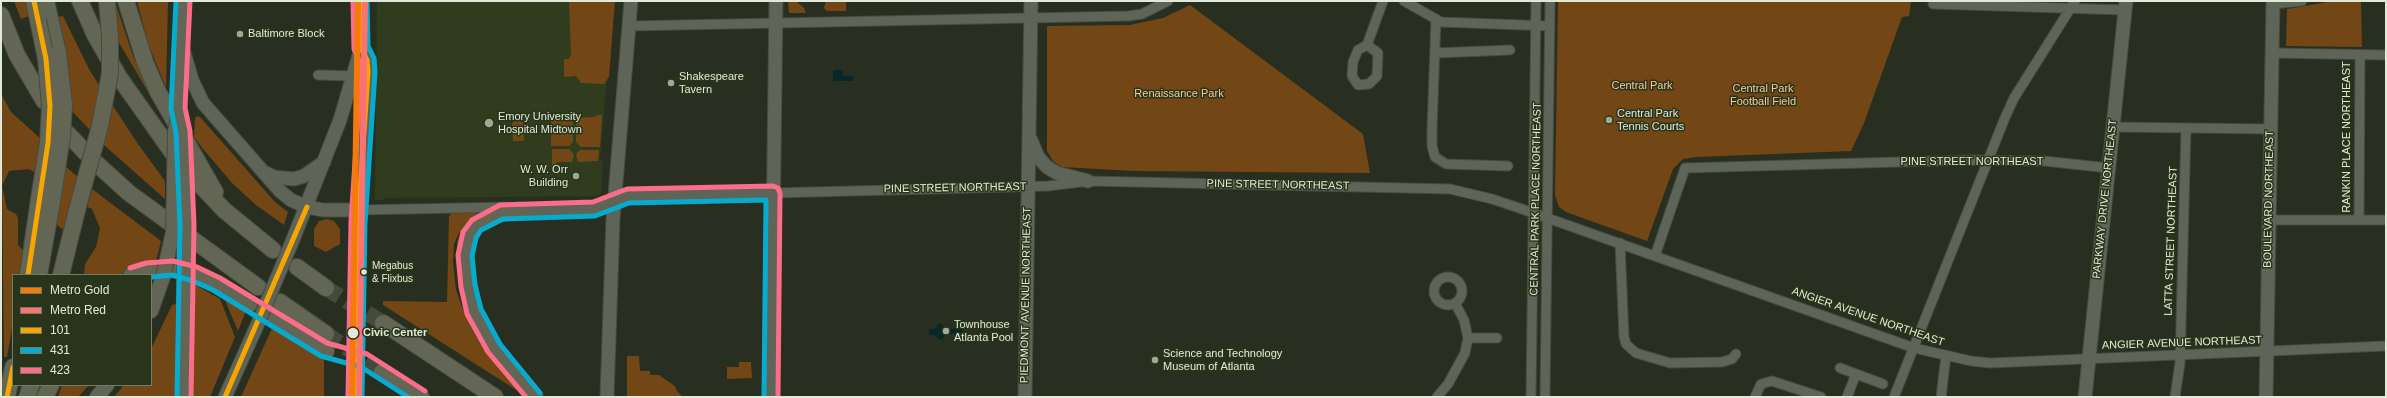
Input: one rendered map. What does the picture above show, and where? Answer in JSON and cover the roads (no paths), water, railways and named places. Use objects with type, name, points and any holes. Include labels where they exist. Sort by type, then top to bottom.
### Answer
[{"type":"highway","points":[[34,1],[46,59],[50,106],[39,274]]},
{"type":"highway","points":[[28,274],[45,200],[62,137],[64,105],[58,53],[46,1]]},
{"type":"highway","points":[[80,1],[98,41],[146,117],[192,176],[224,210],[273,250]]},
{"type":"highway","points":[[61,274],[100,126],[110,73],[110,37],[107,1]]},
{"type":"highway","points":[[126,1],[145,62],[158,92],[224,210]]},
{"type":"highway","points":[[1,16],[17,55],[44,101]]},
{"type":"highway","points":[[178,112],[183,131],[185,166],[184,397]]},
{"type":"highway","points":[[68,134],[91,159],[129,193],[258,287]]},
{"type":"highway","points":[[520,210],[492,215],[476,225],[469,235],[466,244],[466,270],[470,297],[480,326],[502,359],[536,397]]},
{"type":"highway","points":[[297,267],[326,288]]},
{"type":"highway","points":[[137,274],[161,269],[184,270],[216,284],[249,304]]},
{"type":"highway","points":[[280,302],[326,334]]},
{"type":"highway","points":[[266,320],[326,351]]},
{"type":"highway","points":[[383,323],[495,397]]},
{"type":"highway","points":[[7,397],[12,372]]},
{"type":"highway","points":[[382,372],[421,397]]},
{"type":"highway","points":[[19,397],[21,386]]},
{"type":"highway","points":[[27,397],[30,386]]},
{"type":"main road","points":[[152,308],[163,278],[173,232],[175,131],[178,112],[183,1]]},
{"type":"main road","points":[[225,397],[266,320],[294,237],[340,120],[361,48],[360,1]]},
{"type":"main road","points":[[607,397],[615,202],[631,1]]},
{"type":"main road","points":[[771,397],[776,1]]},
{"type":"main road","name":"PIEDMONT AVENUE NORTHEAST","points":[[1025,397],[1031,1]]},
{"type":"main road","name":"BOULEVARD NORTHEAST","points":[[2266,397],[2273,2]]},
{"type":"main road","name":"PARKWAY DRIVE NORTHEAST","points":[[2085,397],[2125,6]]},
{"type":"main road","points":[[182,45],[192,80],[203,103],[262,171],[291,200],[307,207],[323,210],[360,210]]},
{"type":"main road","points":[[355,397],[358,251],[368,72],[367,60],[361,48]]},
{"type":"main road","points":[[1028,132],[1038,156],[1047,167],[1057,173],[1088,181]]},
{"type":"main road","points":[[262,171],[274,177],[294,179],[304,176],[324,161]]},
{"type":"main road","name":"PINE STREET NORTHEAST","points":[[520,210],[594,209],[628,196],[773,193]]},
{"type":"main road","points":[[97,397],[106,386]]},
{"type":"street","points":[[629,26],[1128,16],[1142,14],[1168,1]]},
{"type":"street","points":[[1367,45],[1383,1]]},
{"type":"street","points":[[1404,1],[1441,22],[1479,25],[1550,26]]},
{"type":"street","name":"CENTRAL PARK PLACE NORTHEAST","points":[[1531,397],[1536,1]]},
{"type":"street","name":"CENTRAL PARK PLACE NORTHEAST","points":[[1545,397],[1550,1]]},
{"type":"street","points":[[2273,2],[2302,1]]},
{"type":"street","points":[[1933,4],[2125,6]]},
{"type":"street","points":[[1894,397],[2014,98],[2073,5]]},
{"type":"street","points":[[1436,19],[1432,146],[1435,157],[1446,164],[1508,166]]},
{"type":"street","points":[[1435,53],[1510,50]]},
{"type":"street","points":[[2272,53],[2386,55]]},
{"type":"street","name":"RANKIN PLACE NORTHEAST","points":[[2359,220],[2360,55]]},
{"type":"street","points":[[318,75],[354,76]]},
{"type":"street","points":[[2113,127],[2270,129]]},
{"type":"street","name":"LATTA STREET NORTHEAST","points":[[2175,397],[2180,355],[2186,128]]},
{"type":"street","name":"PINE STREET NORTHEAST","points":[[1655,256],[1685,168],[1988,160],[2044,161],[2108,168]]},
{"type":"street","name":"PINE STREET NORTHEAST","points":[[773,193],[1028,186],[1088,181],[1450,189],[1492,199],[1547,218]]},
{"type":"street","name":"PINE STREET NORTHEAST","points":[[360,210],[504,206],[520,210]]},
{"type":"street","name":"ANGIER AVENUE NORTHEAST","points":[[1547,218],[1914,348],[1946,356],[1990,363],[2386,346]]},
{"type":"street","points":[[2268,220],[2386,220]]},
{"type":"street","points":[[1620,243],[1624,337],[1626,344],[1636,353],[1670,363],[1722,362],[1732,359],[1736,354]]},
{"type":"street","points":[[1438,397],[1448,384],[1465,353],[1468,338],[1464,320],[1456,305]]},
{"type":"street","points":[[1468,338],[1497,338]]},
{"type":"street","points":[[1941,397],[1946,356]]},
{"type":"street","points":[[1840,368],[1883,384]]},
{"type":"street","points":[[1847,397],[1856,374]]},
{"type":"street","points":[[1756,397],[1761,384],[1772,381],[1821,397]]},
{"type":"water","points":[[833,70],[843,70],[843,76],[853,76],[853,81],[833,81]]},
{"type":"water","name":"Townhouse Atlanta Pool","points":[[940,323],[947,329],[963,328],[964,333],[947,334],[941,340],[934,335],[929,335],[929,329],[934,329]]},
{"type":"tunnel","points":[[326,288],[383,323]]},
{"type":"tunnel","points":[[326,334],[382,372]]},
{"type":"metro line","name":"Gold","points":[[352,397],[358,1]]},
{"type":"metro line","name":"Red","points":[[359,397],[365,1]]},
{"type":"place","name":"Baltimore Block","points":[[240,34]]},
{"type":"place","name":"Shakespeare Tavern","points":[[671,83]]},
{"type":"place","name":"Central Park Tennis Courts","points":[[1609,120]]},
{"type":"place","name":"Emory University Hospital Midtown","points":[[489,123]]},
{"type":"place","name":"W. W. Orr Building","points":[[576,176]]},
{"type":"place","name":"Megabus & Flixbus","points":[[364,272]]},
{"type":"place","name":"Townhouse Atlanta Pool","points":[[946,331]]},
{"type":"place","name":"Civic Center","points":[[353,333]]},
{"type":"place","name":"Science and Technology Museum of Atlanta","points":[[1155,360]]},
{"type":"park label","name":"Central Park","points":[[1642,86]]},
{"type":"park label","name":"Renaissance Park","points":[[1179,94]]},
{"type":"park label","name":"Central Park Football Field","points":[[1763,95]]}]
